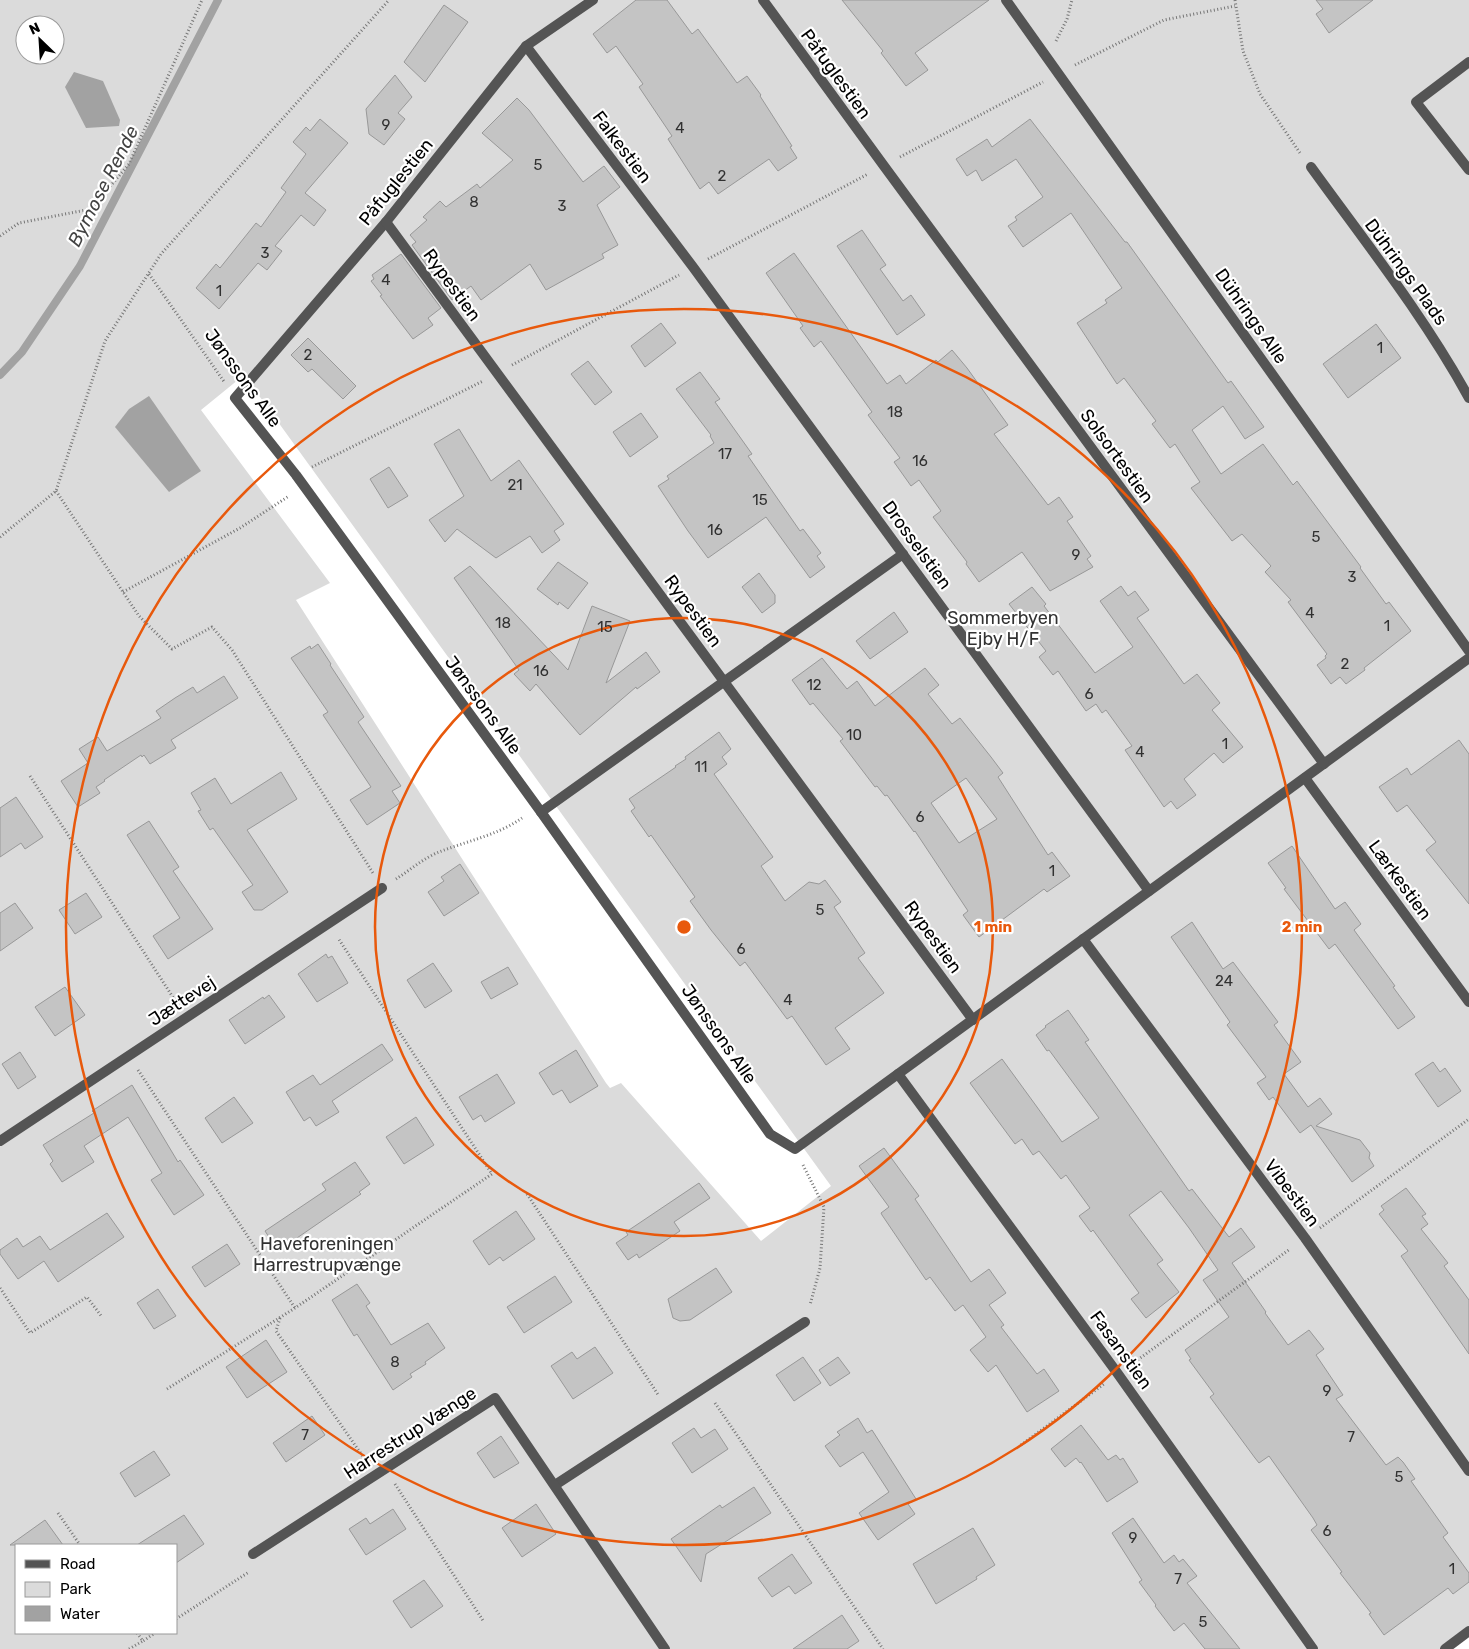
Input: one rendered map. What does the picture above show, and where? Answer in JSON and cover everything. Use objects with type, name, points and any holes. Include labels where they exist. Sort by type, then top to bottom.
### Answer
[{"type":"street","name":"Påfuglestien","points":[[235,398],[386,222],[526,46],[593,0]]},
{"type":"street","name":"Påfuglestien","points":[[763,0],[884,166]]},
{"type":"street","name":"Dührings Alle","points":[[1006,0],[1469,651]]},
{"type":"street","name":"Falkestien","points":[[526,46],[693,268]]},
{"type":"street","points":[[1469,62],[1416,102],[1469,170]]},
{"type":"street","name":"Solsortestien","points":[[884,166],[1324,764]]},
{"type":"street","name":"Dührings Plads","points":[[1311,168],[1413,307],[1446,356],[1469,398]]},
{"type":"street","name":"Rypestien","points":[[386,222],[973,1020]]},
{"type":"street","name":"Drosselstien","points":[[693,268],[1149,891]]},
{"type":"street","name":"Jønssons Alle","points":[[235,398],[305,487],[539,810],[770,1134],[795,1149]]},
{"type":"street","points":[[539,810],[725,682],[902,554]]},
{"type":"street","points":[[795,1149],[1469,658]]},
{"type":"street","name":"Lærkestien","points":[[1305,778],[1469,1002]]},
{"type":"street","name":"Jættevej","points":[[0,1141],[382,888]]},
{"type":"street","name":"Vibestien","points":[[1083,939],[1305,1238],[1469,1471]]},
{"type":"street","name":"Fasanstien","points":[[898,1074],[1118,1374],[1313,1649]]},
{"type":"street","points":[[555,1485],[805,1322]]},
{"type":"street","name":"Harrestrup Vænge","points":[[253,1554],[495,1398],[665,1649]]},
{"type":"street","points":[[1444,1649],[1469,1631]]},
{"type":"path","points":[[0,236],[19,223],[91,209],[129,164],[202,0]]},
{"type":"path","points":[[0,537],[56,491],[105,341],[161,254],[389,0]]},
{"type":"path","points":[[1048,57],[1067,19],[1072,0]]},
{"type":"path","points":[[1235,0],[1243,51],[1260,94],[1311,168]]},
{"type":"path","points":[[296,475],[497,373],[1059,73],[1164,20],[1235,6]]},
{"type":"path","name":"Jønssons Alle","points":[[149,274],[235,398]]},
{"type":"path","points":[[123,592],[240,528],[305,487]]},
{"type":"path","points":[[56,491],[139,616],[172,648],[212,627],[232,650],[382,888],[438,853],[514,824],[539,810]]},
{"type":"path","points":[[30,776],[186,1018]]},
{"type":"path","points":[[167,1389],[280,1318],[492,1174],[328,924]]},
{"type":"path","points":[[129,1056],[295,1308]]},
{"type":"path","points":[[1021,1444],[1469,1119]]},
{"type":"path","points":[[795,1149],[824,1207],[820,1268],[805,1322]]},
{"type":"path","points":[[527,1194],[669,1411]]},
{"type":"path","points":[[0,1288],[30,1333],[87,1296],[102,1317]]},
{"type":"path","points":[[280,1318],[276,1331],[375,1475]]},
{"type":"path","points":[[705,1388],[883,1649]]},
{"type":"path","points":[[385,1469],[484,1622]]},
{"type":"path","points":[[58,1512],[79,1544]]},
{"type":"path","points":[[178,1618],[252,1570],[253,1554]]},
{"type":"path","points":[[138,1634],[142,1641]]},
{"type":"path","points":[[129,1649],[153,1634]]},
{"type":"green space","points":[[0,0],[1469,0],[1469,1635],[1451,1649],[0,1649]],"holes":[[[244,375],[831,1186],[761,1241],[621,1083],[610,1088],[606,1083],[296,600],[330,583],[201,410]]]},
{"type":"water","points":[[74,72],[103,81],[120,120],[119,126],[86,128],[65,87]]},
{"type":"water","points":[[149,396],[201,471],[169,492],[115,427],[129,409]]},
{"type":"building","points":[[636,0],[667,0],[692,34],[698,29],[737,83],[747,76],[761,95],[792,146],[790,147],[797,158],[778,171],[769,159],[718,194],[709,182],[700,189],[668,139],[672,136],[639,87],[643,84],[616,46],[607,53],[593,34]]},
{"type":"building","points":[[842,0],[989,0],[915,53],[928,70],[906,86],[881,53],[883,51]]},
{"type":"building","points":[[1316,0],[1373,0],[1329,33],[1316,14],[1323,9]]},
{"type":"building","points":[[444,5],[468,22],[425,82],[404,62]]},
{"type":"building","points":[[395,75],[412,97],[398,113],[405,119],[384,145],[369,134],[366,109]]},
{"type":"building","points":[[517,98],[529,110],[583,182],[604,166],[620,187],[597,205],[618,245],[602,254],[604,258],[546,290],[530,264],[481,300],[471,286],[452,300],[412,245],[416,242],[410,235],[427,220],[423,217],[440,201],[446,207],[477,184],[480,188],[513,160],[482,133]]},
{"type":"building","points":[[320,119],[348,143],[305,193],[326,210],[314,226],[301,215],[275,246],[282,251],[267,270],[258,263],[219,309],[196,288],[216,264],[220,268],[256,223],[261,227],[286,192],[281,188],[306,154],[293,142],[306,127],[310,131]]},
{"type":"building","points":[[1030,119],[1125,242],[1127,242],[1228,383],[1231,381],[1264,427],[1245,439],[1223,406],[1192,430],[1221,474],[1263,444],[1293,485],[1297,481],[1386,604],[1389,602],[1411,631],[1346,684],[1340,677],[1331,684],[1317,665],[1326,658],[1327,654],[1288,602],[1291,600],[1265,572],[1271,566],[1242,534],[1232,541],[1191,488],[1200,482],[1175,444],[1170,448],[1152,424],[1156,421],[1124,378],[1117,384],[1077,323],[1107,303],[1105,300],[1122,288],[1071,213],[1023,247],[1008,226],[1017,220],[1015,217],[1043,197],[1016,159],[982,181],[976,170],[967,176],[956,159],[987,139],[992,147]]},
{"type":"building","points":[[862,230],[886,265],[880,269],[903,301],[911,295],[925,315],[897,335],[837,246]]},
{"type":"building","points":[[794,253],[887,384],[900,375],[906,384],[952,350],[1008,425],[994,434],[1048,505],[1059,497],[1073,517],[1067,521],[1091,556],[1087,559],[1093,567],[1050,591],[1022,552],[979,582],[966,564],[967,562],[933,517],[941,511],[919,480],[911,486],[894,462],[900,458],[868,415],[872,412],[821,341],[814,347],[800,328],[803,326],[766,273]]},
{"type":"building","points":[[401,254],[441,308],[428,318],[433,325],[413,339],[380,296],[382,295],[371,281],[374,279],[372,275]]},
{"type":"building","points":[[661,323],[676,343],[645,367],[631,346]]},
{"type":"building","points":[[1376,324],[1401,358],[1348,398],[1323,364]]},
{"type":"building","points":[[308,338],[356,386],[343,399],[312,369],[308,372],[291,355]]},
{"type":"building","points":[[588,361],[612,392],[595,405],[571,374]]},
{"type":"building","points":[[700,372],[720,399],[715,402],[752,454],[748,456],[800,531],[803,529],[821,553],[817,556],[825,567],[810,578],[766,517],[708,558],[658,486],[669,479],[667,476],[714,443],[711,435],[676,389]]},
{"type":"building","points":[[641,413],[658,437],[630,457],[613,432]]},
{"type":"building","points":[[459,429],[491,481],[519,460],[564,524],[554,531],[560,540],[542,553],[530,536],[496,558],[457,529],[445,542],[429,520],[464,496],[434,444]]},
{"type":"building","points":[[389,467],[408,496],[388,508],[370,479]]},
{"type":"building","points":[[558,562],[588,583],[568,609],[559,602],[558,605],[537,589]]},
{"type":"building","points":[[470,566],[568,670],[592,606],[630,621],[606,683],[646,652],[660,672],[637,689],[636,687],[580,735],[536,684],[530,691],[514,674],[519,670],[454,578]]},
{"type":"building","points":[[759,573],[775,595],[775,603],[762,613],[742,587]]},
{"type":"building","points":[[1121,586],[1128,596],[1135,591],[1149,610],[1137,618],[1184,684],[1197,674],[1220,703],[1212,710],[1243,747],[1223,763],[1214,753],[1184,779],[1196,795],[1177,809],[1171,801],[1164,807],[1125,750],[1132,746],[1106,710],[1102,713],[1096,704],[1086,711],[1058,671],[1053,675],[1039,657],[1046,651],[1009,604],[1032,587],[1046,604],[1044,606],[1095,673],[1133,647],[1100,601]]},
{"type":"building","points":[[894,612],[908,632],[870,659],[856,641]]},
{"type":"building","points":[[318,644],[364,717],[358,722],[401,786],[392,791],[400,803],[367,825],[350,800],[371,787],[323,715],[328,712],[291,658],[310,646],[311,649]]},
{"type":"building","points":[[822,658],[847,689],[857,681],[875,706],[925,668],[939,685],[928,694],[952,724],[960,718],[991,757],[1003,773],[998,777],[1048,855],[1052,852],[1070,876],[1047,892],[1044,889],[979,937],[963,915],[968,911],[915,831],[887,795],[885,796],[877,786],[875,787],[840,741],[843,739],[813,703],[810,705],[792,680]],"holes":[[[966,778],[997,819],[959,843],[931,803]]]},
{"type":"building","points":[[224,676],[238,698],[171,740],[176,748],[150,764],[144,755],[142,757],[141,755],[104,780],[96,787],[100,793],[78,807],[61,781],[88,763],[79,749],[98,737],[107,751],[161,718],[156,711],[175,698],[193,687],[197,693]]},
{"type":"building","points":[[719,732],[731,749],[722,757],[727,764],[714,774],[773,857],[761,866],[785,901],[809,882],[819,884],[825,880],[841,902],[834,907],[865,953],[858,958],[884,993],[835,1028],[850,1049],[826,1065],[792,1016],[787,1019],[745,962],[740,966],[711,930],[690,901],[695,897],[651,835],[649,837],[631,811],[635,808],[629,799],[676,767],[686,759],[685,757]]},
{"type":"building","points":[[1459,740],[1469,754],[1469,904],[1426,850],[1436,842],[1407,805],[1397,812],[1379,787],[1407,768],[1411,775]]},
{"type":"building","points":[[281,772],[297,799],[247,830],[288,892],[262,910],[254,910],[242,892],[253,885],[213,828],[210,830],[198,811],[201,810],[191,793],[215,778],[231,804]]},
{"type":"building","points":[[16,797],[43,837],[25,849],[21,843],[0,857],[0,808]]},
{"type":"building","points":[[149,821],[179,867],[173,871],[213,929],[168,959],[153,936],[180,918],[127,835]]},
{"type":"building","points":[[1292,846],[1335,909],[1345,902],[1361,924],[1354,930],[1415,1017],[1398,1029],[1335,944],[1329,949],[1284,889],[1286,888],[1268,863]]},
{"type":"building","points":[[460,864],[479,893],[444,916],[428,892],[444,881],[441,877]]},
{"type":"building","points":[[86,893],[102,917],[75,934],[59,910]]},
{"type":"building","points":[[15,903],[33,928],[0,951],[0,913]]},
{"type":"building","points":[[1192,922],[1223,969],[1233,962],[1278,1022],[1274,1025],[1301,1062],[1284,1074],[1308,1107],[1320,1098],[1332,1114],[1316,1126],[1360,1140],[1370,1153],[1369,1158],[1374,1166],[1352,1182],[1311,1125],[1300,1133],[1273,1097],[1269,1100],[1257,1083],[1266,1077],[1227,1025],[1230,1022],[1171,937]]},
{"type":"building","points":[[326,954],[328,958],[332,956],[348,983],[317,1002],[298,974]]},
{"type":"building","points":[[433,963],[452,991],[425,1008],[407,980]]},
{"type":"building","points":[[508,967],[518,984],[491,999],[481,982]]},
{"type":"building","points":[[65,987],[85,1015],[55,1036],[35,1007]]},
{"type":"building","points":[[269,995],[285,1017],[245,1044],[229,1020]]},
{"type":"building","points":[[1068,1010],[1089,1040],[1085,1042],[1189,1191],[1192,1189],[1229,1237],[1241,1228],[1255,1247],[1232,1263],[1265,1313],[1288,1345],[1309,1330],[1324,1349],[1316,1355],[1343,1395],[1336,1399],[1386,1465],[1398,1457],[1403,1462],[1415,1479],[1411,1481],[1448,1533],[1443,1537],[1469,1573],[1469,1582],[1453,1594],[1448,1588],[1384,1635],[1369,1614],[1371,1613],[1340,1573],[1342,1572],[1311,1530],[1317,1525],[1313,1518],[1269,1456],[1259,1463],[1255,1458],[1210,1397],[1214,1394],[1189,1360],[1191,1359],[1185,1350],[1229,1317],[1203,1280],[1218,1270],[1189,1228],[1161,1191],[1129,1215],[1163,1260],[1157,1264],[1179,1292],[1146,1318],[1131,1299],[1139,1293],[1093,1230],[1091,1232],[1079,1216],[1090,1208],[1066,1175],[1061,1179],[1039,1151],[1033,1155],[1022,1139],[1015,1144],[970,1083],[1002,1059],[1062,1142],[1099,1118],[1036,1035],[1045,1026]]},
{"type":"building","points":[[382,1044],[393,1060],[332,1101],[339,1112],[316,1126],[310,1117],[304,1121],[286,1092],[313,1075],[320,1085]]},
{"type":"building","points":[[576,1050],[598,1086],[570,1103],[562,1090],[553,1095],[539,1073]]},
{"type":"building","points":[[20,1052],[36,1077],[18,1089],[2,1064]]},
{"type":"building","points":[[1433,1062],[1440,1072],[1445,1068],[1461,1091],[1438,1107],[1415,1074]]},
{"type":"building","points":[[497,1074],[515,1103],[485,1122],[481,1115],[473,1120],[459,1097]]},
{"type":"building","points":[[132,1085],[178,1162],[180,1160],[204,1195],[174,1215],[151,1180],[162,1173],[128,1117],[84,1146],[94,1162],[62,1182],[50,1164],[53,1161],[43,1145],[94,1113],[92,1111]]},
{"type":"building","points":[[234,1097],[253,1123],[222,1143],[205,1118]]},
{"type":"building","points":[[416,1117],[434,1145],[404,1164],[386,1137]]},
{"type":"building","points":[[884,1148],[919,1196],[915,1199],[971,1282],[989,1269],[1006,1293],[989,1305],[1004,1325],[1001,1327],[1037,1374],[1044,1369],[1059,1391],[1027,1412],[996,1365],[988,1372],[970,1350],[986,1337],[963,1305],[955,1311],[930,1277],[926,1280],[882,1215],[881,1213],[889,1207],[859,1166]]},
{"type":"building","points":[[355,1162],[370,1184],[359,1192],[361,1194],[278,1251],[265,1231],[326,1190],[322,1184]]},
{"type":"building","points":[[699,1183],[710,1198],[674,1222],[680,1231],[639,1258],[637,1254],[628,1260],[616,1243],[628,1235],[626,1232]]},
{"type":"building","points":[[1406,1188],[1426,1214],[1422,1216],[1428,1224],[1421,1229],[1448,1263],[1444,1266],[1469,1300],[1469,1354],[1401,1256],[1408,1251],[1379,1214],[1384,1210],[1381,1206]]},
{"type":"building","points":[[516,1211],[535,1239],[503,1261],[500,1257],[489,1265],[473,1241]]},
{"type":"building","points":[[107,1213],[124,1237],[58,1282],[44,1261],[18,1279],[0,1254],[0,1250],[17,1238],[23,1247],[40,1236],[50,1250]]},
{"type":"building","points":[[227,1244],[240,1264],[205,1287],[192,1267]]},
{"type":"building","points":[[716,1268],[732,1292],[690,1320],[680,1321],[673,1318],[668,1299]]},
{"type":"building","points":[[555,1276],[572,1302],[524,1333],[507,1307]]},
{"type":"building","points":[[357,1284],[370,1303],[366,1306],[391,1345],[428,1323],[445,1348],[425,1362],[426,1364],[410,1374],[412,1377],[393,1390],[357,1334],[354,1336],[332,1300]]},
{"type":"building","points":[[158,1289],[176,1316],[154,1329],[137,1303]]},
{"type":"building","points":[[266,1340],[287,1372],[247,1398],[226,1367]]},
{"type":"building","points":[[595,1347],[613,1373],[573,1399],[551,1366],[572,1352],[577,1359]]},
{"type":"building","points":[[803,1357],[821,1383],[794,1401],[776,1375]]},
{"type":"building","points":[[838,1357],[850,1373],[830,1386],[819,1370]]},
{"type":"building","points":[[312,1416],[325,1435],[286,1462],[273,1443]]},
{"type":"building","points":[[858,1418],[867,1433],[872,1430],[916,1499],[908,1504],[915,1514],[878,1540],[859,1513],[889,1492],[863,1452],[840,1467],[825,1446],[840,1435],[837,1432]]},
{"type":"building","points":[[1081,1425],[1108,1460],[1116,1455],[1120,1460],[1123,1458],[1138,1482],[1107,1502],[1081,1462],[1076,1458],[1065,1467],[1051,1449]]},
{"type":"building","points":[[694,1428],[701,1438],[715,1429],[728,1449],[692,1473],[672,1443]]},
{"type":"building","points":[[501,1436],[519,1463],[494,1478],[477,1453]]},
{"type":"building","points":[[154,1451],[170,1475],[135,1497],[120,1473]]},
{"type":"building","points":[[754,1487],[771,1513],[706,1554],[701,1582],[671,1539],[720,1505],[722,1508]]},
{"type":"building","points":[[536,1504],[556,1534],[522,1557],[502,1528]]},
{"type":"building","points":[[393,1509],[406,1529],[366,1555],[349,1529],[366,1518],[370,1524]]},
{"type":"building","points":[[184,1515],[204,1544],[178,1562],[178,1544],[139,1544]]},
{"type":"building","points":[[1133,1518],[1164,1563],[1174,1555],[1179,1562],[1183,1559],[1197,1576],[1187,1583],[1240,1649],[1205,1649],[1184,1623],[1174,1631],[1139,1582],[1142,1580],[1112,1533]]},
{"type":"building","points":[[45,1520],[62,1544],[15,1544],[10,1545]]},
{"type":"building","points":[[973,1528],[995,1565],[976,1577],[977,1579],[936,1604],[913,1564]]},
{"type":"building","points":[[792,1554],[812,1583],[795,1594],[789,1586],[772,1597],[758,1578]]},
{"type":"building","points":[[424,1580],[443,1606],[411,1628],[393,1601]]},
{"type":"building","points":[[842,1615],[859,1641],[847,1649],[793,1649]]},
{"type":"waterway","name":"Bymose Rende","points":[[0,375],[22,352],[80,266],[218,0]]},
{"type":"park label","name":"Sommerbyen Ejby H/F","points":[[1003,628]]},
{"type":"park label","name":"Haveforeningen Harrestrupvænge","points":[[327,1254]]}]
